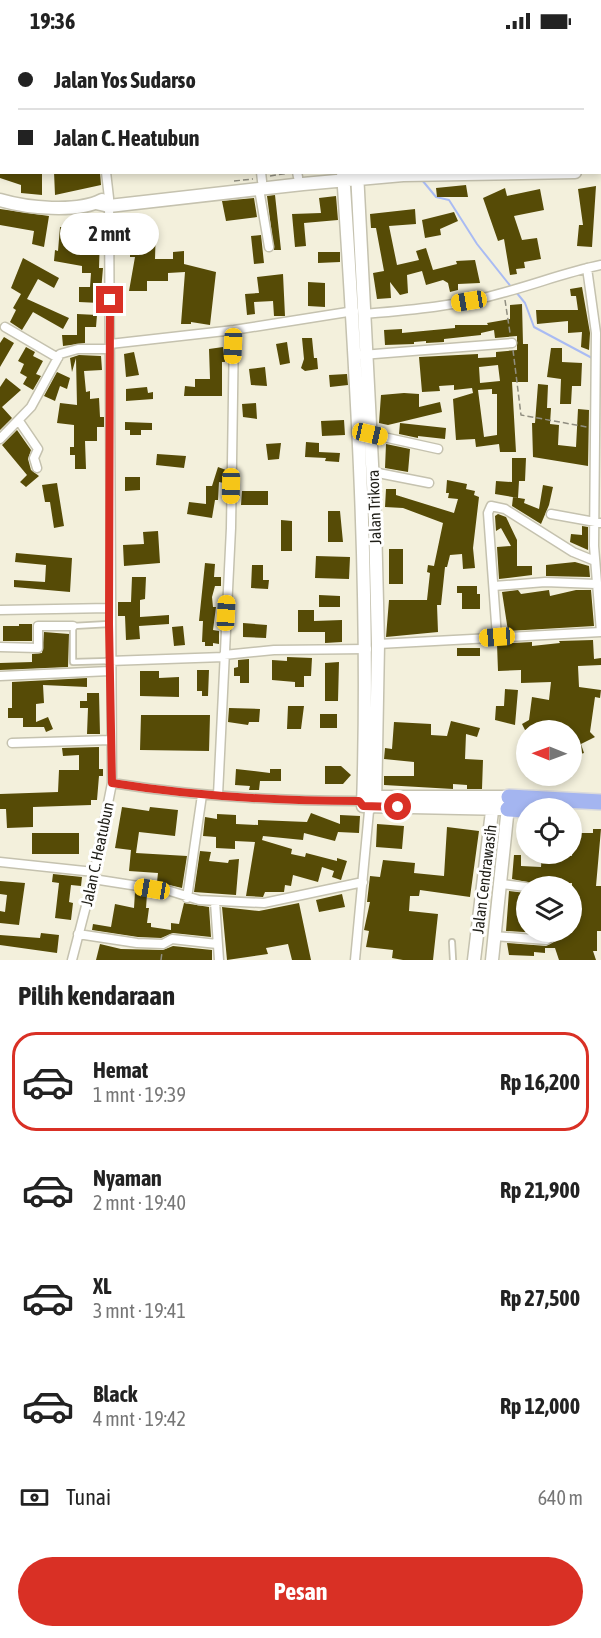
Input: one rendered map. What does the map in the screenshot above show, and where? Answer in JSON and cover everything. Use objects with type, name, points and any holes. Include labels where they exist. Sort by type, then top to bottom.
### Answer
[{"type":"highway","points":[[501,803],[601,802]]},
{"type":"highway","points":[[501,803],[516,807]]},
{"type":"highway","points":[[582,811],[601,811]]},
{"type":"main road","points":[[0,200],[47,207],[109,202],[296,174],[357,176],[489,174]]},
{"type":"main road","points":[[261,180],[342,175]]},
{"type":"main road","name":"Jalan Trikora","points":[[342,175],[359,313]]},
{"type":"main road","name":"Jalan Trikora","points":[[357,176],[359,313],[373,647]]},
{"type":"main road","name":"Jalan Trikora","points":[[361,355],[373,472],[373,647],[367,803]]},
{"type":"main road","points":[[367,803],[501,803]]},
{"type":"main road","name":"Jalan Cendrawasih","points":[[492,959],[502,884],[501,803]]},
{"type":"main road","name":"Jalan Cendrawasih","points":[[475,959],[501,803]]},
{"type":"main road","points":[[475,959],[492,959]]},
{"type":"street","name":"Jalan C. Heatubun","points":[[72,960],[94,876],[112,783],[109,666],[109,202],[106,174]]},
{"type":"street","points":[[261,180],[269,247]]},
{"type":"street","points":[[0,439],[19,421],[40,393],[58,358],[70,350],[359,313],[417,309],[504,293],[562,273],[601,266]]},
{"type":"street","points":[[0,676],[274,650],[373,647],[497,637],[601,632],[595,561],[597,523],[596,333],[587,268]]},
{"type":"street","points":[[5,327],[58,358]]},
{"type":"street","points":[[218,795],[231,528],[234,330]]},
{"type":"street","points":[[361,355],[512,343]]},
{"type":"street","points":[[19,421],[38,449],[34,458],[37,468]]},
{"type":"street","points":[[370,434],[438,449]]},
{"type":"street","points":[[373,472],[429,483]]},
{"type":"street","points":[[497,637],[488,513],[491,506],[505,509],[573,552],[595,561]]},
{"type":"street","points":[[551,514],[597,523]]},
{"type":"street","points":[[494,586],[545,582],[596,585]]},
{"type":"street","points":[[0,610],[110,608]]},
{"type":"street","points":[[0,647],[38,648],[38,626],[73,626]]},
{"type":"street","points":[[12,743],[111,740]]},
{"type":"street","points":[[112,783],[202,795],[367,803],[363,882],[355,960]]},
{"type":"street","points":[[187,898],[202,795]]},
{"type":"street","points":[[0,862],[94,876],[170,891],[187,898],[215,902],[264,903],[363,882]]},
{"type":"street","points":[[502,884],[516,886]]},
{"type":"street","points":[[215,902],[219,960]]},
{"type":"street","points":[[78,934],[128,942],[163,944],[172,939],[217,944]]},
{"type":"street","points":[[494,936],[516,938]]},
{"type":"lane","points":[[109,624],[73,626],[73,662],[109,666]]},
{"type":"lane","points":[[452,942],[453,960]]},
{"type":"path","points":[[226,182],[261,180],[296,174]]},
{"type":"path","points":[[504,293],[521,415],[596,428]]},
{"type":"building","points":[[0,174],[42,174],[42,195],[21,193],[21,185],[0,178]]},
{"type":"building","points":[[54,174],[100,174],[101,185],[55,195]]},
{"type":"building","points":[[466,185],[468,197],[437,197],[436,188]]},
{"type":"building","points":[[596,186],[592,247],[577,246],[579,225],[583,225],[578,189]]},
{"type":"building","points":[[505,188],[507,196],[540,189],[544,210],[514,216],[522,240],[537,238],[541,259],[524,262],[525,268],[516,269],[517,274],[510,275],[504,239],[498,241],[483,198]]},
{"type":"building","points":[[275,195],[281,250],[274,250],[267,196]]},
{"type":"building","points":[[336,196],[338,220],[304,223],[306,246],[295,247],[292,214],[321,213],[319,198]]},
{"type":"building","points":[[254,198],[257,217],[226,221],[222,201]]},
{"type":"building","points":[[0,209],[49,216],[44,247],[32,244],[34,231],[0,225]]},
{"type":"building","points":[[415,209],[416,224],[389,226],[397,265],[419,260],[416,251],[426,248],[433,270],[457,264],[456,261],[475,260],[480,283],[458,284],[458,290],[450,292],[448,283],[443,280],[426,285],[422,271],[407,275],[408,293],[400,295],[390,282],[391,298],[377,299],[373,273],[384,271],[376,228],[371,228],[370,214]]},
{"type":"building","points":[[454,212],[458,221],[440,229],[441,235],[425,238],[422,220]]},
{"type":"building","points":[[90,213],[90,219],[95,219],[95,237],[100,237],[99,268],[103,268],[100,303],[79,302],[79,287],[90,287],[91,273],[82,273],[82,266],[54,261],[55,250],[58,251],[60,227],[79,229],[79,215]]},
{"type":"building","points":[[135,225],[156,226],[155,259],[173,259],[173,252],[184,251],[184,264],[216,272],[210,325],[191,322],[191,324],[181,324],[185,272],[168,273],[168,281],[147,281],[147,291],[129,291],[135,257],[130,257],[130,241],[135,241]]},
{"type":"building","points":[[261,235],[264,263],[254,264],[251,236]]},
{"type":"building","points":[[318,252],[340,252],[340,262],[318,263]]},
{"type":"building","points":[[23,258],[59,278],[54,288],[38,279],[27,299],[69,318],[63,329],[33,312],[22,330],[10,322],[16,310],[13,308],[21,294],[11,288]]},
{"type":"building","points":[[283,274],[285,316],[274,316],[273,301],[254,302],[255,314],[247,315],[245,294],[259,293],[257,277]]},
{"type":"building","points":[[308,282],[325,283],[325,307],[308,306]]},
{"type":"building","points":[[582,287],[590,333],[589,350],[581,347],[582,332],[568,333],[568,321],[537,324],[536,310],[578,310],[576,296],[571,296],[570,289]]},
{"type":"building","points":[[522,304],[523,344],[528,344],[528,382],[512,382],[516,452],[500,452],[499,444],[476,447],[475,439],[456,440],[453,399],[473,393],[472,388],[454,390],[454,385],[439,386],[440,391],[422,392],[419,357],[478,354],[478,358],[496,357],[496,352],[517,350],[517,336],[495,338],[494,330],[481,333],[481,335],[444,339],[444,342],[426,343],[426,341],[414,342],[414,344],[385,345],[384,330],[402,329],[402,333],[455,328],[455,325],[488,325],[487,323],[510,319],[510,305]],"holes":[[[498,365],[500,381],[480,383],[479,367]],[[492,389],[492,394],[497,394],[497,435],[484,437],[478,390]]]},
{"type":"building","points":[[77,314],[97,315],[96,327],[85,327],[85,343],[63,346],[62,335],[77,335]]},
{"type":"building","points":[[4,337],[14,343],[0,367],[0,343]]},
{"type":"building","points":[[302,338],[312,338],[314,358],[317,358],[318,369],[305,371],[301,368],[304,359]]},
{"type":"building","points":[[287,342],[290,363],[280,365],[276,344]]},
{"type":"building","points":[[26,347],[35,352],[33,356],[43,361],[36,374],[41,376],[33,390],[23,384],[27,377],[20,373],[24,364],[18,361]]},
{"type":"building","points":[[223,347],[225,362],[222,362],[222,396],[184,396],[185,386],[195,387],[195,379],[210,379],[209,349]]},
{"type":"building","points":[[551,348],[562,348],[562,362],[582,363],[581,386],[572,386],[571,404],[560,404],[561,379],[547,377]]},
{"type":"building","points":[[134,352],[139,375],[126,377],[124,354]]},
{"type":"building","points":[[79,355],[101,356],[102,370],[84,371],[86,392],[90,391],[90,399],[99,398],[100,417],[104,417],[104,427],[97,427],[97,441],[85,441],[86,469],[75,469],[75,455],[70,455],[70,447],[74,447],[74,425],[57,423],[60,403],[77,405],[76,358],[72,372],[70,358]]},
{"type":"building","points":[[265,367],[267,386],[251,385],[249,369]]},
{"type":"building","points":[[57,372],[70,378],[67,389],[60,386],[55,401],[44,396]]},
{"type":"building","points":[[347,374],[348,385],[330,387],[329,375]]},
{"type":"building","points":[[6,378],[21,390],[2,407],[12,418],[0,430],[0,387]]},
{"type":"building","points":[[538,384],[548,385],[547,408],[551,408],[550,424],[559,425],[558,445],[576,447],[578,409],[589,410],[588,466],[533,457],[532,423],[535,423]]},
{"type":"building","points":[[147,387],[148,393],[153,392],[153,399],[126,401],[126,389]]},
{"type":"building","points":[[419,394],[419,407],[440,402],[442,412],[388,425],[379,423],[381,395]]},
{"type":"building","points":[[256,403],[257,419],[243,417],[242,404]]},
{"type":"building","points":[[344,420],[345,435],[322,436],[321,421]]},
{"type":"building","points":[[125,422],[152,423],[152,430],[141,430],[141,435],[130,435],[130,430],[125,430]]},
{"type":"building","points":[[400,423],[446,428],[445,439],[418,436],[418,438],[399,434]]},
{"type":"building","points":[[17,430],[31,450],[28,459],[31,470],[39,476],[26,487],[20,482],[27,475],[2,445]]},
{"type":"building","points":[[306,442],[319,443],[319,452],[340,453],[339,462],[325,461],[326,458],[305,457]]},
{"type":"building","points":[[281,443],[279,459],[268,460],[266,444]]},
{"type":"building","points":[[386,444],[410,449],[408,472],[385,468]]},
{"type":"building","points":[[157,454],[186,456],[184,468],[156,465]]},
{"type":"building","points":[[512,458],[526,458],[525,481],[519,481],[518,498],[495,494],[496,481],[512,482]]},
{"type":"building","points":[[218,467],[226,470],[224,483],[219,482],[218,500],[215,500],[212,518],[187,514],[189,502],[206,504],[206,486],[212,486]]},
{"type":"building","points":[[125,477],[140,477],[140,490],[125,491]]},
{"type":"building","points":[[447,480],[467,484],[466,489],[475,491],[474,495],[479,497],[473,548],[475,568],[463,569],[462,554],[450,555],[447,567],[445,567],[441,605],[437,605],[438,632],[386,637],[389,600],[427,600],[430,573],[427,572],[428,565],[434,566],[443,523],[403,508],[385,507],[386,489],[396,489],[396,495],[454,513],[458,499],[448,498]]},
{"type":"building","points":[[57,483],[64,526],[54,528],[50,502],[45,502],[42,485]]},
{"type":"building","points":[[543,485],[553,487],[541,524],[512,506],[513,497],[525,499],[524,503],[539,509]]},
{"type":"building","points":[[242,491],[268,491],[268,505],[241,505]]},
{"type":"building","points":[[328,511],[340,511],[343,542],[328,542]]},
{"type":"building","points":[[498,514],[506,517],[517,540],[517,566],[532,566],[532,575],[499,579],[497,547],[511,546],[501,528],[496,531],[495,516]]},
{"type":"building","points":[[281,520],[292,521],[292,551],[281,551]]},
{"type":"building","points":[[582,526],[588,527],[588,550],[570,542],[571,534],[582,535]]},
{"type":"building","points":[[158,531],[160,563],[124,566],[123,545],[144,544],[143,532]]},
{"type":"building","points":[[389,549],[403,549],[403,584],[389,584]]},
{"type":"building","points":[[16,553],[72,558],[70,592],[14,587],[14,580],[45,582],[46,565],[15,562]]},
{"type":"building","points":[[316,556],[350,557],[349,579],[315,578]]},
{"type":"building","points":[[575,562],[589,566],[590,577],[546,576],[546,565]]},
{"type":"building","points":[[205,563],[215,564],[214,577],[221,577],[221,586],[215,586],[212,597],[213,607],[216,607],[213,630],[219,631],[219,644],[213,643],[213,646],[205,646],[205,642],[202,642],[203,621],[199,621]]},
{"type":"building","points":[[252,565],[263,565],[263,580],[269,580],[268,589],[251,588]]},
{"type":"building","points":[[132,577],[146,577],[145,599],[140,600],[140,617],[169,615],[169,624],[139,626],[140,639],[126,640],[125,616],[118,616],[118,602],[131,602]]},
{"type":"building","points":[[457,586],[477,586],[477,594],[480,594],[480,609],[462,609],[462,593],[457,593]]},
{"type":"building","points":[[518,590],[521,594],[549,590],[550,596],[576,590],[591,590],[594,626],[508,631],[502,592]]},
{"type":"building","points":[[319,595],[340,596],[340,607],[319,607]]},
{"type":"building","points":[[298,610],[314,610],[314,621],[342,620],[342,642],[325,643],[325,632],[298,632]]},
{"type":"building","points":[[243,623],[267,625],[266,638],[243,637]]},
{"type":"building","points":[[19,624],[32,624],[32,641],[3,641],[3,626],[19,626]]},
{"type":"building","points":[[183,626],[185,645],[174,646],[172,627]]},
{"type":"building","points":[[44,632],[69,634],[68,667],[0,670],[0,663],[32,662],[32,654],[42,653]]},
{"type":"building","points":[[593,640],[594,659],[601,658],[601,665],[578,666],[579,687],[601,690],[600,698],[595,697],[590,732],[595,737],[582,744],[582,720],[529,720],[532,697],[549,700],[551,682],[521,683],[521,670],[498,671],[497,644],[532,642],[532,646],[560,643],[559,641]]},
{"type":"building","points":[[457,648],[480,648],[480,656],[457,656]]},
{"type":"building","points":[[287,657],[312,658],[311,676],[304,676],[304,687],[295,687],[295,682],[272,680],[272,660],[287,661]]},
{"type":"building","points":[[249,659],[249,683],[240,683],[240,676],[234,676],[234,668],[238,667],[238,660]]},
{"type":"building","points":[[339,662],[338,701],[325,701],[325,663]]},
{"type":"building","points":[[197,670],[209,670],[208,696],[202,696],[202,691],[197,691]]},
{"type":"building","points":[[140,671],[159,671],[159,678],[179,677],[179,697],[140,696]]},
{"type":"building","points":[[87,678],[87,687],[43,685],[44,703],[36,704],[36,722],[48,717],[53,729],[46,732],[44,727],[23,727],[23,718],[8,718],[8,708],[12,708],[12,682]]},
{"type":"building","points":[[505,689],[518,690],[515,725],[495,720],[496,706],[504,706]]},
{"type":"building","points":[[87,693],[99,693],[100,734],[87,734],[88,708],[80,708],[80,701],[87,701]]},
{"type":"building","points":[[288,706],[304,706],[301,729],[287,729]]},
{"type":"building","points":[[229,708],[260,709],[259,722],[249,722],[248,725],[228,722]]},
{"type":"building","points":[[320,714],[337,714],[337,728],[320,728]]},
{"type":"building","points":[[141,715],[210,715],[209,751],[140,750]]},
{"type":"building","points":[[451,721],[480,728],[477,737],[466,734],[465,759],[483,760],[482,789],[467,789],[467,785],[453,784],[453,789],[384,785],[384,776],[414,776],[414,762],[384,759],[385,748],[392,749],[394,722],[431,724],[431,735],[447,736]]},
{"type":"building","points":[[99,747],[99,769],[103,769],[103,776],[99,776],[97,800],[91,800],[91,805],[33,807],[33,827],[7,828],[6,809],[0,809],[0,794],[58,792],[59,770],[79,770],[79,755],[63,756],[62,748]]},
{"type":"building","points":[[325,766],[341,766],[351,775],[343,784],[325,784]]},
{"type":"building","points":[[236,769],[270,773],[270,769],[281,769],[281,781],[260,781],[259,790],[249,790],[250,786],[235,785]]},
{"type":"building","points":[[122,807],[149,811],[150,807],[178,810],[175,836],[139,832],[136,853],[187,856],[182,888],[157,882],[158,873],[129,871],[131,850],[115,848]]},
{"type":"building","points":[[311,813],[340,824],[340,815],[360,816],[359,833],[338,832],[335,841],[304,833],[303,840],[263,836],[262,840],[292,849],[291,854],[305,857],[306,853],[337,861],[337,858],[347,861],[341,880],[332,877],[334,871],[322,867],[318,882],[293,875],[291,886],[285,885],[284,892],[265,892],[263,897],[246,896],[255,842],[235,841],[235,849],[216,848],[216,837],[203,836],[205,817],[217,819],[217,814],[236,815],[236,824],[258,825],[258,820],[307,822]]},
{"type":"building","points":[[377,824],[404,826],[402,849],[376,847]]},
{"type":"building","points":[[447,827],[479,831],[470,897],[420,890],[419,896],[410,896],[409,911],[438,914],[433,960],[392,958],[393,950],[366,947],[369,931],[364,930],[370,902],[367,902],[370,876],[380,877],[383,860],[415,863],[414,873],[444,876]]},
{"type":"building","points":[[593,829],[601,829],[596,886],[601,886],[601,931],[597,931],[597,951],[593,951],[596,960],[559,960],[555,948],[545,948],[545,953],[534,952],[534,956],[509,955],[507,943],[546,946],[554,942],[582,942],[582,876],[516,876],[516,880],[512,879],[514,855],[516,855],[516,864],[521,864],[521,866],[582,864],[582,833],[593,833]]},
{"type":"building","points":[[32,833],[79,833],[79,854],[32,854]]},
{"type":"building","points":[[200,851],[211,852],[209,861],[228,863],[229,860],[239,859],[236,895],[194,892]]},
{"type":"building","points":[[53,874],[82,877],[81,886],[71,885],[69,902],[73,903],[71,920],[55,918],[59,883],[52,882]]},
{"type":"building","points":[[0,881],[25,883],[19,925],[0,923],[0,911],[5,912],[7,895],[0,894]]},
{"type":"building","points":[[509,891],[516,892],[516,932],[506,931]]},
{"type":"building","points":[[135,892],[147,894],[146,908],[149,908],[147,923],[151,923],[151,927],[171,930],[171,923],[179,924],[184,903],[209,907],[211,937],[173,933],[161,938],[138,937],[92,930],[93,924],[111,927],[115,904],[134,908]]},
{"type":"building","points":[[342,894],[345,907],[319,912],[316,900]]},
{"type":"building","points":[[299,903],[311,960],[292,960],[288,944],[266,948],[268,954],[227,960],[222,907],[259,911]]},
{"type":"building","points":[[41,933],[59,935],[57,953],[0,945],[0,935],[40,938]]},
{"type":"building","points":[[100,944],[121,949],[163,950],[173,946],[212,950],[212,960],[96,960]]},
{"type":"waterway","points":[[422,180],[436,197],[449,200],[477,244],[512,288]]},
{"type":"waterway","points":[[516,292],[525,303],[534,327],[592,358]]},
{"type":"route","points":[[110,300],[109,662],[112,783],[181,793],[304,801],[359,801],[363,806],[398,807]]}]
